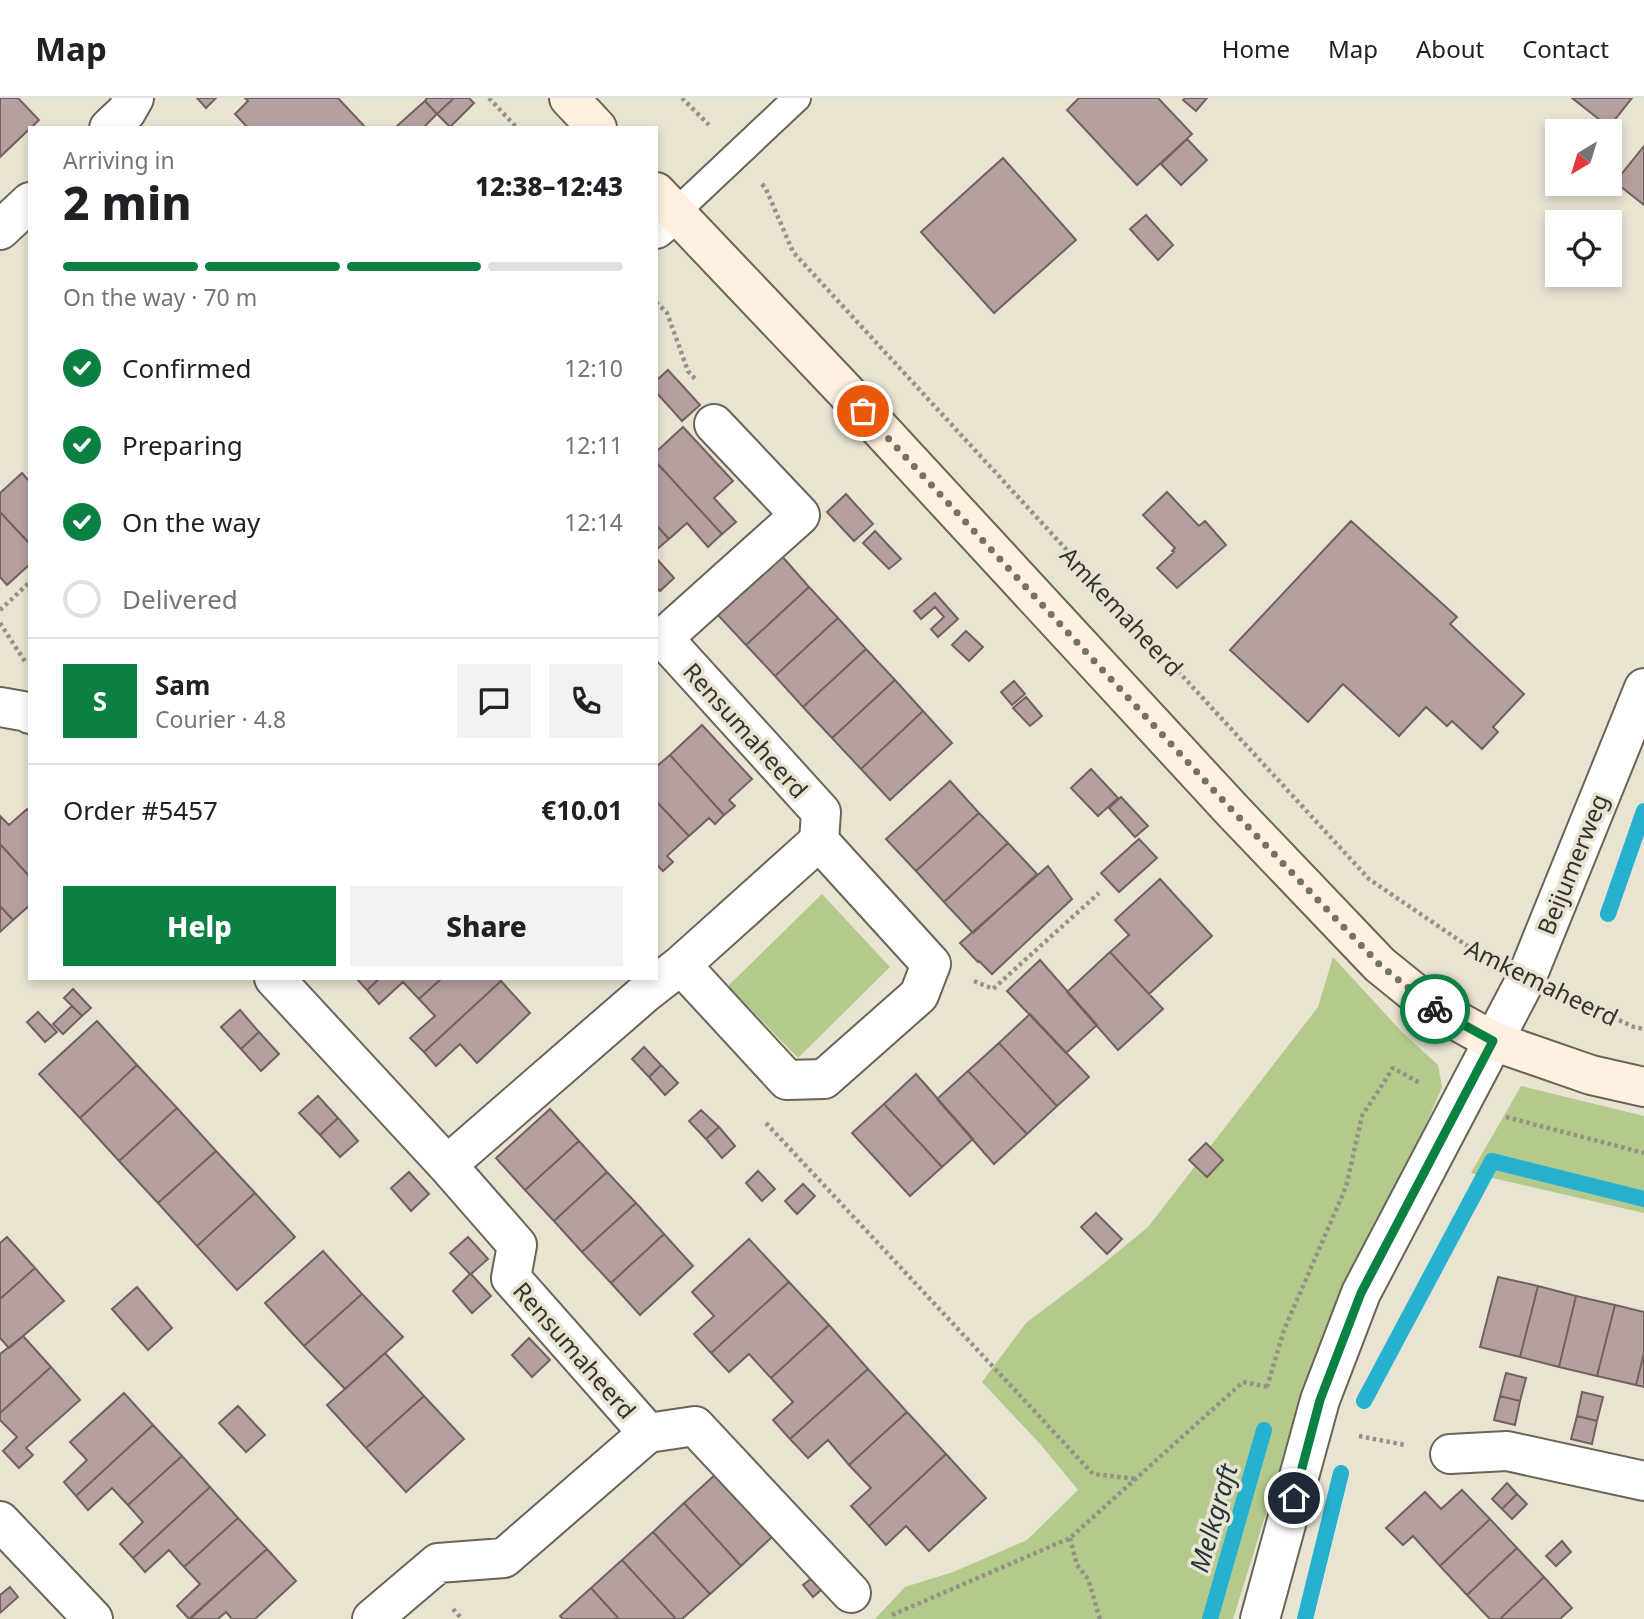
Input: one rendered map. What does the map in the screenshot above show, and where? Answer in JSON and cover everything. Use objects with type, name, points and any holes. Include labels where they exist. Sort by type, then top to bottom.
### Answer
[{"type":"street","points":[[569,98],[595,126]]},
{"type":"street","points":[[662,212],[845,391],[1232,810],[1380,965],[1432,1007],[1493,1041],[1591,1075],[1644,1087]]},
{"type":"street","name":"Rensumaheerd","points":[[714,424],[800,514],[663,638],[821,812],[820,841]]},
{"type":"street","name":"Beijumerweg","points":[[1260,1619],[1317,1413],[1361,1293],[1526,979],[1644,688]]},
{"type":"street","points":[[0,707],[28,714]]},
{"type":"street","points":[[447,1165],[681,965],[820,841],[931,964],[919,995],[824,1079],[787,1080],[681,965]]},
{"type":"street","name":"Rensumaheerd","points":[[276,980],[517,1245],[511,1278],[648,1433]]},
{"type":"street","name":"Rensumaheerd","points":[[372,1619],[438,1563],[504,1558],[648,1433],[695,1426],[851,1593]]},
{"type":"street","points":[[1450,1454],[1507,1451],[1644,1481]]},
{"type":"street","points":[[0,1521],[93,1619]]},
{"type":"lane","points":[[662,212],[737,153],[797,98]]},
{"type":"path","points":[[489,98],[515,126]]},
{"type":"path","name":"Amkemaheerd","points":[[682,98],[737,153],[766,188],[793,253],[1369,879],[1469,947],[1526,979],[1644,1030]]},
{"type":"path","points":[[658,304],[667,313],[688,371],[721,408],[714,424]]},
{"type":"path","points":[[0,610],[28,584]]},
{"type":"path","points":[[0,622],[28,665]]},
{"type":"path","points":[[931,964],[993,989],[1098,893]]},
{"type":"path","points":[[1267,1387],[1284,1330],[1346,1187],[1362,1115],[1392,1068],[1460,1105],[1644,1153]]},
{"type":"path","points":[[760,1116],[1093,1474],[1137,1479]]},
{"type":"path","points":[[883,1619],[1070,1538],[1243,1381],[1267,1387],[1317,1413],[1450,1454]]},
{"type":"path","points":[[1070,1538],[1077,1565],[1088,1579],[1100,1619]]},
{"type":"green space","points":[[822,894],[890,967],[798,1058],[728,986]]},
{"type":"green space","points":[[1333,957],[1402,1032],[1438,1065],[1442,1087],[1411,1159],[1357,1266],[1298,1405],[1233,1619],[875,1619],[905,1587],[953,1572],[1027,1540],[1078,1490],[1041,1445],[982,1382],[1026,1323],[1148,1227],[1318,1007]]},
{"type":"green space","points":[[1521,1086],[1644,1116],[1644,1213],[1471,1173]]},
{"type":"building","points":[[0,98],[18,98],[39,120],[33,126],[28,126],[28,130],[0,157]]},
{"type":"building","points":[[197,98],[216,98],[206,108]]},
{"type":"building","points":[[245,98],[338,98],[364,126],[246,126],[235,114],[248,101]]},
{"type":"building","points":[[427,98],[454,98],[437,114],[425,101]]},
{"type":"building","points":[[454,98],[469,98],[474,103],[451,126],[437,114]]},
{"type":"building","points":[[1079,98],[1158,98],[1192,134],[1137,185],[1067,110]]},
{"type":"building","points":[[1207,98],[1196,111],[1183,100]]},
{"type":"building","points":[[1572,98],[1632,98],[1615,119],[1599,119]]},
{"type":"building","points":[[425,101],[437,114],[425,126],[397,126]]},
{"type":"building","points":[[1187,139],[1207,160],[1181,185],[1161,164]]},
{"type":"building","points":[[1644,146],[1644,205],[1622,188],[1622,173]]},
{"type":"building","points":[[1003,158],[1076,240],[994,313],[921,232]]},
{"type":"building","points":[[1146,215],[1173,245],[1158,260],[1130,229]]},
{"type":"building","points":[[668,370],[700,405],[682,421],[658,394],[658,379]]},
{"type":"building","points":[[683,427],[733,481],[714,498],[736,522],[722,534],[658,464],[658,450]]},
{"type":"building","points":[[658,464],[722,534],[708,547],[687,523],[669,539],[658,527]]},
{"type":"building","points":[[22,473],[28,480],[28,542],[0,512],[0,493]]},
{"type":"building","points":[[1167,492],[1199,526],[1205,521],[1226,545],[1177,588],[1157,568],[1175,548],[1143,515]]},
{"type":"building","points":[[846,494],[873,524],[854,541],[827,512]]},
{"type":"building","points":[[0,512],[28,542],[28,566],[7,585],[0,577]]},
{"type":"building","points":[[1351,521],[1457,617],[1450,624],[1524,694],[1493,727],[1498,732],[1482,749],[1452,721],[1447,726],[1426,707],[1399,736],[1343,684],[1308,722],[1230,650]]},
{"type":"building","points":[[658,527],[669,539],[658,548]]},
{"type":"building","points":[[875,531],[901,559],[889,569],[863,543]]},
{"type":"building","points":[[780,554],[809,587],[746,645],[717,614]]},
{"type":"building","points":[[658,560],[674,578],[660,591],[658,589]]},
{"type":"building","points":[[809,587],[838,618],[775,676],[746,645]]},
{"type":"building","points":[[935,593],[958,619],[938,637],[931,629],[944,617],[935,607],[921,619],[914,611]]},
{"type":"building","points":[[838,618],[866,649],[803,707],[775,676]]},
{"type":"building","points":[[966,631],[983,647],[969,661],[952,645]]},
{"type":"building","points":[[866,649],[895,680],[832,738],[803,707]]},
{"type":"building","points":[[895,680],[923,711],[861,769],[832,738]]},
{"type":"building","points":[[1014,681],[1025,694],[1012,705],[1001,692]]},
{"type":"building","points":[[1026,697],[1042,716],[1030,726],[1013,708]]},
{"type":"building","points":[[923,711],[952,743],[890,800],[861,769]]},
{"type":"building","points":[[702,725],[752,779],[729,800],[735,806],[724,815],[670,755]]},
{"type":"building","points":[[670,755],[724,815],[715,824],[709,818],[689,836],[658,803],[658,765]]},
{"type":"building","points":[[1091,769],[1118,798],[1098,816],[1071,788]]},
{"type":"building","points":[[950,781],[979,813],[916,871],[886,839]]},
{"type":"building","points":[[1121,797],[1148,826],[1135,837],[1109,808]]},
{"type":"building","points":[[658,803],[689,836],[667,856],[673,862],[663,871],[658,866]]},
{"type":"building","points":[[28,810],[28,875],[0,844],[0,816],[9,825]]},
{"type":"building","points":[[979,813],[1008,843],[944,902],[916,871]]},
{"type":"building","points":[[1139,839],[1157,858],[1119,892],[1101,873]]},
{"type":"building","points":[[1008,843],[1037,874],[973,933],[944,902]]},
{"type":"building","points":[[0,844],[28,875],[28,907],[13,920],[0,906]]},
{"type":"building","points":[[1048,866],[1072,899],[992,974],[960,943]]},
{"type":"building","points":[[1160,879],[1212,936],[1149,994],[1110,952],[1129,935],[1115,920]]},
{"type":"building","points":[[0,906],[13,920],[0,932]]},
{"type":"building","points":[[1110,952],[1163,1009],[1118,1050],[1067,992]]},
{"type":"building","points":[[1040,960],[1097,1025],[1066,1053],[1007,991]]},
{"type":"building","points":[[358,980],[378,980],[367,990]]},
{"type":"building","points":[[378,980],[440,980],[419,999],[403,982],[379,1004],[367,990]]},
{"type":"building","points":[[440,980],[501,981],[424,1052],[410,1038],[435,1016],[419,999]]},
{"type":"building","points":[[501,981],[530,1013],[477,1063],[460,1044],[436,1066],[424,1052]]},
{"type":"building","points":[[73,989],[91,1008],[82,1016],[64,998]]},
{"type":"building","points":[[72,1006],[82,1016],[63,1034],[53,1024]]},
{"type":"building","points":[[240,1010],[259,1032],[241,1049],[221,1027]]},
{"type":"building","points":[[38,1012],[57,1032],[45,1042],[27,1022]]},
{"type":"building","points":[[1030,1014],[1089,1077],[1057,1106],[999,1043]]},
{"type":"building","points":[[97,1021],[137,1065],[80,1118],[39,1074]]},
{"type":"building","points":[[259,1032],[279,1054],[261,1071],[241,1049]]},
{"type":"building","points":[[999,1043],[1057,1106],[1027,1134],[968,1071]]},
{"type":"building","points":[[644,1047],[661,1065],[649,1077],[632,1059]]},
{"type":"building","points":[[137,1065],[177,1108],[119,1161],[80,1118]]},
{"type":"building","points":[[661,1065],[678,1083],[665,1095],[649,1077]]},
{"type":"building","points":[[968,1071],[1027,1134],[994,1164],[937,1099]]},
{"type":"building","points":[[916,1074],[973,1139],[942,1167],[884,1104]]},
{"type":"building","points":[[318,1096],[338,1118],[320,1135],[299,1113]]},
{"type":"building","points":[[884,1104],[942,1167],[910,1196],[852,1133]]},
{"type":"building","points":[[177,1108],[216,1151],[158,1203],[119,1161]]},
{"type":"building","points":[[550,1109],[579,1141],[525,1190],[496,1158]]},
{"type":"building","points":[[701,1110],[719,1127],[706,1139],[689,1121]]},
{"type":"building","points":[[338,1118],[358,1141],[340,1157],[320,1135]]},
{"type":"building","points":[[719,1127],[735,1146],[722,1158],[706,1139]]},
{"type":"building","points":[[579,1141],[607,1172],[554,1221],[525,1190]]},
{"type":"building","points":[[1206,1143],[1223,1160],[1207,1177],[1189,1160]]},
{"type":"building","points":[[216,1151],[255,1193],[197,1246],[158,1203]]},
{"type":"building","points":[[758,1171],[775,1189],[762,1201],[746,1183]]},
{"type":"building","points":[[409,1172],[429,1194],[411,1211],[391,1188]]},
{"type":"building","points":[[607,1172],[636,1203],[582,1252],[554,1221]]},
{"type":"building","points":[[803,1184],[815,1196],[797,1214],[785,1201]]},
{"type":"building","points":[[255,1193],[295,1237],[237,1290],[197,1246]]},
{"type":"building","points":[[636,1203],[664,1234],[611,1283],[582,1252]]},
{"type":"building","points":[[1096,1213],[1122,1239],[1107,1254],[1081,1227]]},
{"type":"building","points":[[664,1234],[693,1266],[640,1315],[611,1283]]},
{"type":"building","points":[[7,1237],[35,1268],[0,1299],[0,1243]]},
{"type":"building","points":[[468,1237],[488,1259],[471,1274],[491,1296],[472,1313],[453,1291],[470,1274],[450,1253]]},
{"type":"building","points":[[749,1239],[789,1282],[711,1353],[694,1334],[714,1316],[692,1292]]},
{"type":"building","points":[[323,1251],[362,1294],[304,1346],[265,1303]]},
{"type":"building","points":[[35,1268],[64,1301],[9,1348],[0,1338],[0,1299]]},
{"type":"building","points":[[1498,1277],[1538,1286],[1520,1357],[1480,1347]]},
{"type":"building","points":[[789,1282],[829,1325],[771,1378],[749,1354],[729,1372],[711,1353]]},
{"type":"building","points":[[1538,1286],[1576,1296],[1559,1367],[1520,1357]]},
{"type":"building","points":[[137,1287],[172,1328],[148,1350],[112,1309]]},
{"type":"building","points":[[362,1294],[403,1337],[345,1389],[304,1346]]},
{"type":"building","points":[[1576,1296],[1615,1305],[1597,1376],[1559,1367]]},
{"type":"building","points":[[1615,1305],[1644,1312],[1644,1353],[1636,1385],[1597,1376]]},
{"type":"building","points":[[829,1325],[868,1369],[790,1439],[773,1420],[793,1402],[771,1378]]},
{"type":"building","points":[[23,1336],[51,1367],[0,1413],[0,1354]]},
{"type":"building","points":[[529,1338],[550,1360],[532,1377],[512,1355]]},
{"type":"building","points":[[385,1353],[424,1396],[366,1448],[327,1405]]},
{"type":"building","points":[[1644,1353],[1644,1387],[1636,1385]]},
{"type":"building","points":[[51,1367],[80,1400],[26,1448],[33,1455],[19,1468],[3,1451],[17,1437],[0,1420],[0,1413]]},
{"type":"building","points":[[868,1369],[907,1412],[849,1465],[828,1440],[808,1458],[790,1439]]},
{"type":"building","points":[[1506,1373],[1526,1378],[1520,1401],[1500,1396]]},
{"type":"building","points":[[1582,1392],[1603,1397],[1597,1421],[1577,1416]]},
{"type":"building","points":[[124,1393],[153,1425],[76,1496],[64,1482],[87,1460],[70,1442]]},
{"type":"building","points":[[424,1396],[464,1439],[406,1492],[366,1448]]},
{"type":"building","points":[[1500,1396],[1520,1401],[1515,1425],[1494,1420]]},
{"type":"building","points":[[238,1406],[265,1435],[246,1452],[219,1423]]},
{"type":"building","points":[[907,1412],[946,1454],[869,1526],[851,1506],[871,1488],[849,1465]]},
{"type":"building","points":[[1577,1416],[1597,1421],[1592,1444],[1571,1439]]},
{"type":"building","points":[[153,1425],[182,1456],[128,1505],[112,1488],[88,1510],[76,1496]]},
{"type":"building","points":[[946,1454],[986,1498],[929,1551],[906,1526],[886,1545],[869,1526]]},
{"type":"building","points":[[182,1456],[210,1487],[133,1558],[120,1544],[143,1522],[128,1505]]},
{"type":"building","points":[[716,1474],[773,1536],[741,1566],[684,1503]]},
{"type":"building","points":[[1507,1483],[1517,1494],[1502,1509],[1492,1499]]},
{"type":"building","points":[[210,1487],[238,1518],[184,1567],[169,1550],[145,1572],[133,1558]]},
{"type":"building","points":[[1462,1490],[1490,1519],[1440,1566],[1413,1536],[1403,1545],[1386,1528],[1425,1492],[1441,1509]]},
{"type":"building","points":[[1517,1494],[1527,1504],[1512,1519],[1502,1509]]},
{"type":"building","points":[[684,1503],[741,1566],[710,1594],[653,1532]]},
{"type":"building","points":[[238,1518],[267,1549],[189,1619],[177,1606],[200,1584],[184,1567]]},
{"type":"building","points":[[1490,1519],[1517,1548],[1467,1595],[1440,1566]]},
{"type":"building","points":[[653,1532],[710,1594],[682,1619],[676,1619],[622,1560]]},
{"type":"building","points":[[1562,1541],[1571,1552],[1556,1566],[1546,1556]]},
{"type":"building","points":[[1517,1548],[1544,1577],[1500,1619],[1490,1619],[1467,1595]]},
{"type":"building","points":[[267,1549],[296,1581],[255,1619],[232,1619],[226,1612],[218,1619],[190,1619]]},
{"type":"building","points":[[622,1560],[676,1619],[619,1619],[591,1588]]},
{"type":"building","points":[[1544,1577],[1572,1608],[1560,1619],[1500,1619]]},
{"type":"building","points":[[812,1578],[821,1590],[813,1597],[803,1585]]},
{"type":"building","points":[[10,1587],[18,1597],[0,1613],[0,1595]]},
{"type":"building","points":[[591,1588],[619,1619],[563,1619],[560,1616]]},
{"type":"waterway","points":[[1608,914],[1644,811]]},
{"type":"waterway","points":[[1364,1401],[1492,1161],[1644,1199]]},
{"type":"waterway","name":"Melkgraft","points":[[1210,1619],[1264,1430]]},
{"type":"waterway","points":[[1305,1619],[1341,1473]]},
{"type":"way so far","points":[[863,411],[1232,810],[1380,965],[1435,1009]]},
{"type":"route","points":[[1294,1498],[1320,1400],[1361,1293],[1493,1041],[1435,1009]]}]
